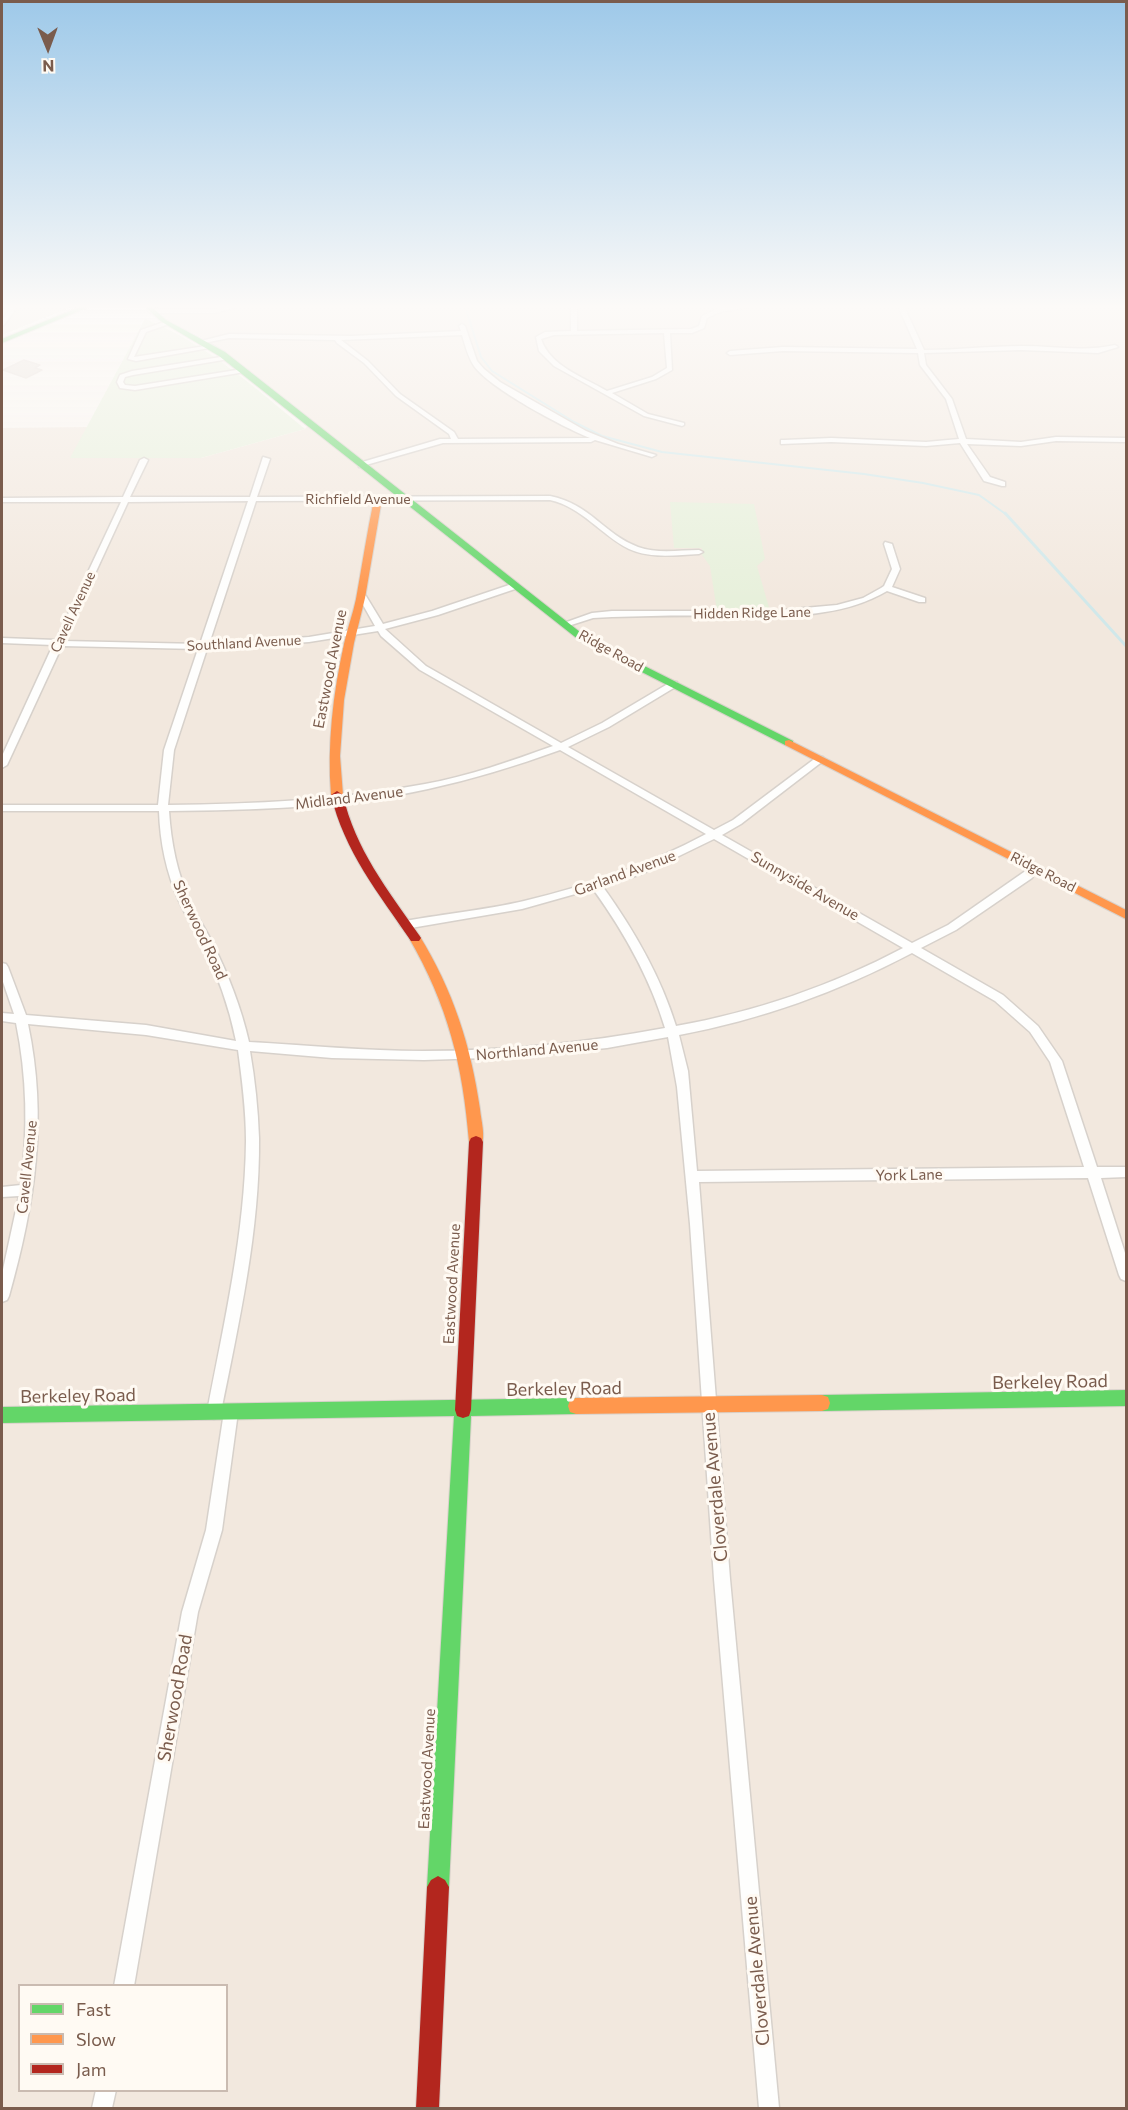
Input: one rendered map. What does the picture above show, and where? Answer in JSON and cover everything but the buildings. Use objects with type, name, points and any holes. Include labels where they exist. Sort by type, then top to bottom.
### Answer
[{"type":"street","name":"Ridge Road","points":[[285,404],[515,586],[597,647],[1126,915]]},
{"type":"street","points":[[411,404],[452,433],[455,440]]},
{"type":"street","points":[[533,404],[566,426],[595,439],[652,456]]},
{"type":"street","points":[[627,404],[646,415],[682,424]]},
{"type":"street","points":[[952,404],[963,441],[987,478],[1002,484]]},
{"type":"street","points":[[362,465],[435,443],[455,440],[595,439]]},
{"type":"street","points":[[784,442],[847,440],[920,444],[963,441],[1021,444],[1056,439],[1126,440]]},
{"type":"street","name":"Sherwood Road","points":[[124,1984],[190,1612],[216,1521],[223,1412],[246,1242],[253,1170],[250,1090],[244,1046],[236,1014],[221,973],[185,902],[174,874],[167,846],[163,807],[169,750],[266,459]]},
{"type":"street","name":"Cavell Avenue","points":[[2,765],[144,460]]},
{"type":"street","name":"Richfield Avenue","points":[[2,500],[558,498],[632,547],[651,552],[699,552]]},
{"type":"street","name":"Eastwood Avenue","points":[[378,499],[362,596],[356,611],[334,723],[333,758],[339,802],[360,856],[387,901],[425,954],[444,988],[465,1056],[474,1107],[476,1144],[427,2109]]},
{"type":"street","points":[[888,544],[897,567],[891,582],[885,588],[922,600]]},
{"type":"street","name":"Southland Avenue","points":[[2,640],[202,647],[281,643],[380,627],[445,610],[515,586]]},
{"type":"street","name":"Hidden Ridge Lane","points":[[565,624],[592,616],[612,614],[821,612],[863,602],[885,588]]},
{"type":"street","name":"Sunnyside Avenue","points":[[362,596],[380,627],[395,646],[423,668],[915,948],[999,998],[1035,1029],[1056,1061],[1126,1275]]},
{"type":"street","name":"Midland Avenue","points":[[2,808],[306,805],[339,802],[439,785],[502,768],[561,747],[617,720],[674,684]]},
{"type":"street","name":"Garland Avenue","points":[[405,925],[522,905],[596,885],[640,870],[714,835],[754,810],[820,759]]},
{"type":"street","name":"Northland Avenue","points":[[2,1017],[146,1030],[244,1046],[330,1053],[465,1056],[553,1051],[673,1033],[759,1011],[851,980],[974,915],[1028,875],[1034,867]]},
{"type":"street","name":"Cloverdale Avenue","points":[[596,885],[642,952],[661,996],[673,1033],[681,1072],[692,1178],[708,1405],[769,2109]]},
{"type":"street","name":"Cavell Avenue","points":[[2,967],[21,1019],[29,1063],[33,1120],[32,1150],[21,1223],[2,1296]]},
{"type":"street","name":"York Lane","points":[[692,1178],[1126,1172]]},
{"type":"street","points":[[2,1192],[25,1190]]},
{"type":"street","name":"Berkeley Road","points":[[2,1416],[1126,1398]]},
{"type":"street","points":[[102,2109],[106,2092]]},
{"type":"shaded area","points":[[291,404],[1126,404],[1126,2108],[2,2108],[2,428],[88,427],[71,458],[201,458],[305,429],[312,421]]},
{"type":"green space","points":[[99,404],[275,404],[305,429],[201,458],[70,458]]},
{"type":"green space","points":[[670,502],[754,504],[765,559],[757,566],[770,611],[717,611],[710,566],[702,555],[702,548],[674,548]]},
{"type":"waterway","points":[[546,404],[602,436],[662,452],[864,474],[923,483],[979,495],[1006,515]]},
{"type":"waterway","points":[[1006,515],[1126,646]]},
{"type":"traffic: fast","points":[[286,404],[582,638],[789,743]]},
{"type":"traffic: fast","points":[[822,1403],[1126,1398]]},
{"type":"traffic: fast","points":[[2,1415],[576,1406]]},
{"type":"traffic: fast","points":[[438,1887],[463,1410]]},
{"type":"traffic: slow","points":[[337,795],[335,738],[339,700],[349,643],[361,598],[378,499]]},
{"type":"traffic: slow","points":[[789,743],[1126,915]]},
{"type":"traffic: slow","points":[[415,938],[441,986],[459,1036],[470,1088],[476,1142]]},
{"type":"traffic: slow","points":[[576,1406],[822,1403]]},
{"type":"traffic: jam","points":[[337,795],[341,815],[358,853],[415,938]]},
{"type":"traffic: jam","points":[[463,1410],[476,1142]]},
{"type":"traffic: jam","points":[[427,2108],[438,1887]]}]
